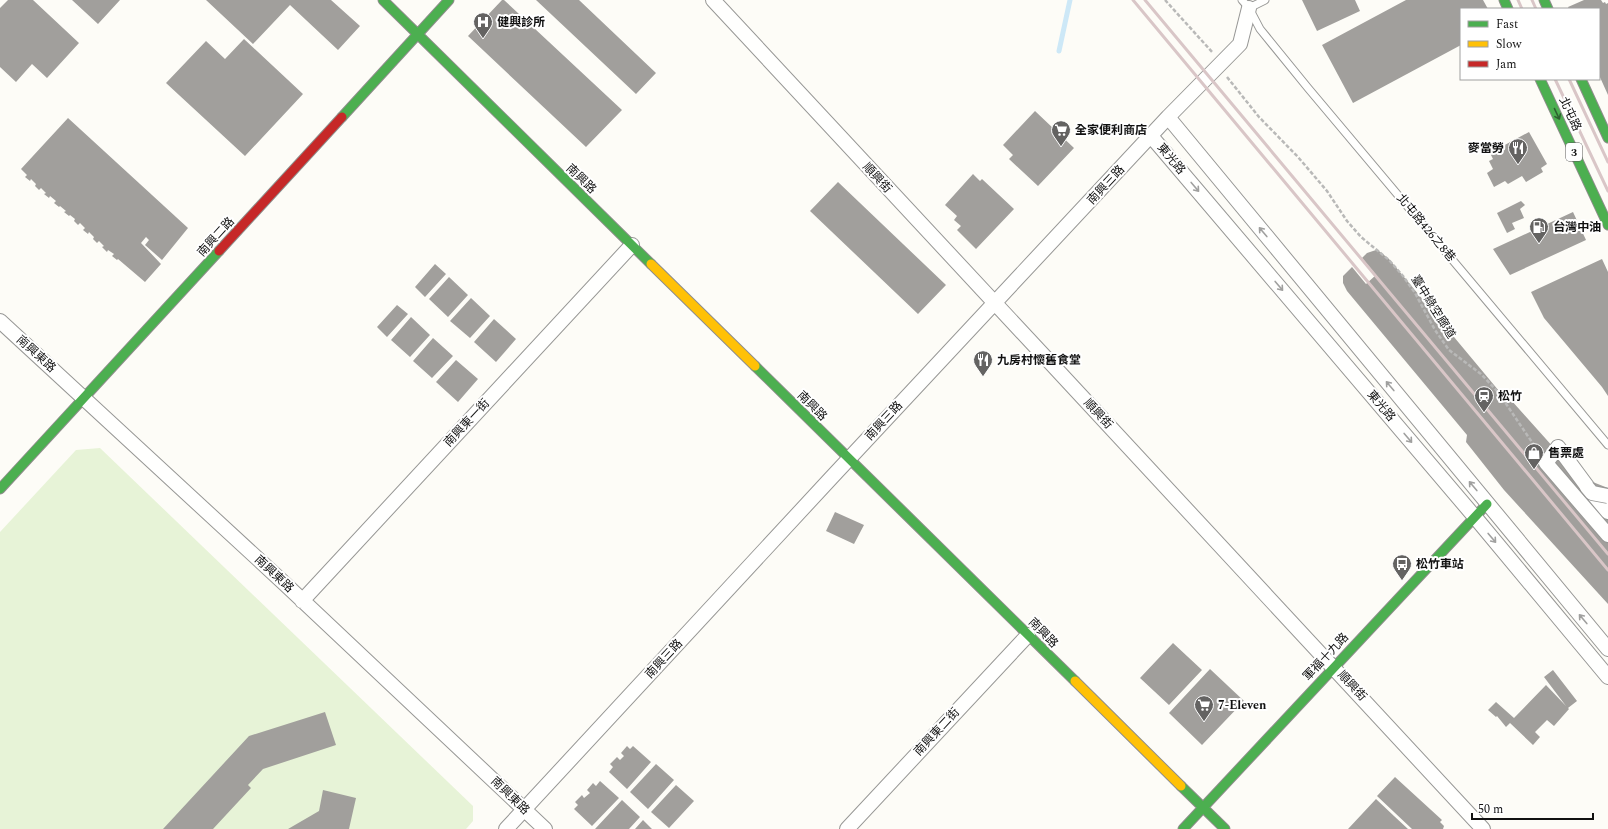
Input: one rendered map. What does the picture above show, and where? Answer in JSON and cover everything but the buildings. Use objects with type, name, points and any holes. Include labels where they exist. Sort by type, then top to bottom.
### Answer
[{"type":"street","name":"南興路","points":[[383,0],[1225,829]]},
{"type":"street","name":"南興二路","points":[[0,489],[448,0]]},
{"type":"street","name":"順興街","points":[[713,0],[994,304],[1334,666],[1483,829]]},
{"type":"street","name":"南興三路","points":[[506,829],[1151,136],[1240,44],[1246,4]]},
{"type":"street","name":"北屯路","points":[[1540,80],[1608,225]]},
{"type":"street","name":"北屯路","points":[[1580,80],[1608,138]]},
{"type":"street","name":"東光路","points":[[1168,118],[1608,649]]},
{"type":"street","name":"東光路","points":[[1151,136],[1474,516],[1608,677]]},
{"type":"street","name":"南興東一街","points":[[302,601],[632,245]]},
{"type":"street","name":"南興東路","points":[[0,321],[545,829]]},
{"type":"street","points":[[1608,512],[1589,490],[1558,447],[1546,463],[1608,534]]},
{"type":"street","points":[[1589,490],[1608,496]]},
{"type":"street","name":"軍福十九路","points":[[1183,829],[1474,516],[1487,504]]},
{"type":"street","name":"南興東二街","points":[[847,829],[1028,635]]},
{"type":"lane","points":[[1246,4],[1265,0]]},
{"type":"lane","name":"北屯路426之8巷","points":[[1246,4],[1260,29],[1608,445]]},
{"type":"path","name":"臺中綠空廊道","points":[[1165,0],[1195,35],[1213,53],[1219,65],[1241,97],[1327,191],[1347,222],[1361,237],[1389,260],[1404,276],[1435,330],[1449,350],[1480,374],[1498,392],[1535,447],[1547,461]]},
{"type":"green space","points":[[100,448],[473,806],[473,821],[466,829],[0,829],[0,532],[76,450]]},
{"type":"waterway","points":[[1059,51],[1070,0]]},
{"type":"railway","points":[[1133,0],[1608,570]]},
{"type":"railway","points":[[1145,0],[1608,554]]},
{"type":"railway","points":[[1518,0],[1522,8]]},
{"type":"railway","points":[[1532,0],[1536,8]]},
{"type":"railway","points":[[1555,80],[1608,191]]},
{"type":"railway","points":[[1569,80],[1608,162]]},
{"type":"traffic: fast","points":[[383,0],[651,264]]},
{"type":"traffic: fast","points":[[342,117],[449,0]]},
{"type":"traffic: fast","points":[[1504,0],[1508,8]]},
{"type":"traffic: fast","points":[[1544,0],[1548,8]]},
{"type":"traffic: fast","points":[[1540,80],[1608,225]]},
{"type":"traffic: fast","points":[[1581,80],[1608,138]]},
{"type":"traffic: fast","points":[[0,489],[219,251]]},
{"type":"traffic: fast","points":[[755,366],[1075,681]]},
{"type":"traffic: fast","points":[[1183,829],[1487,504]]},
{"type":"traffic: fast","points":[[1181,786],[1225,829]]},
{"type":"traffic: slow","points":[[651,264],[755,366]]},
{"type":"traffic: slow","points":[[1075,681],[1181,786]]},
{"type":"traffic: jam","points":[[219,251],[342,117]]},
{"type":"place","name":"健興診所","points":[[483,39]]},
{"type":"place","name":"全家便利商店","points":[[1061,147]]},
{"type":"place","name":"麥當勞","points":[[1518,165]]},
{"type":"place","name":"台灣中油","points":[[1539,244]]},
{"type":"place","name":"九房村懷舊食堂","points":[[983,377]]},
{"type":"place","name":"松竹","points":[[1484,413]]},
{"type":"place","name":"售票處","points":[[1534,470]]},
{"type":"place","name":"松竹車站","points":[[1402,581]]},
{"type":"place","name":"7-Eleven","points":[[1204,722]]}]
